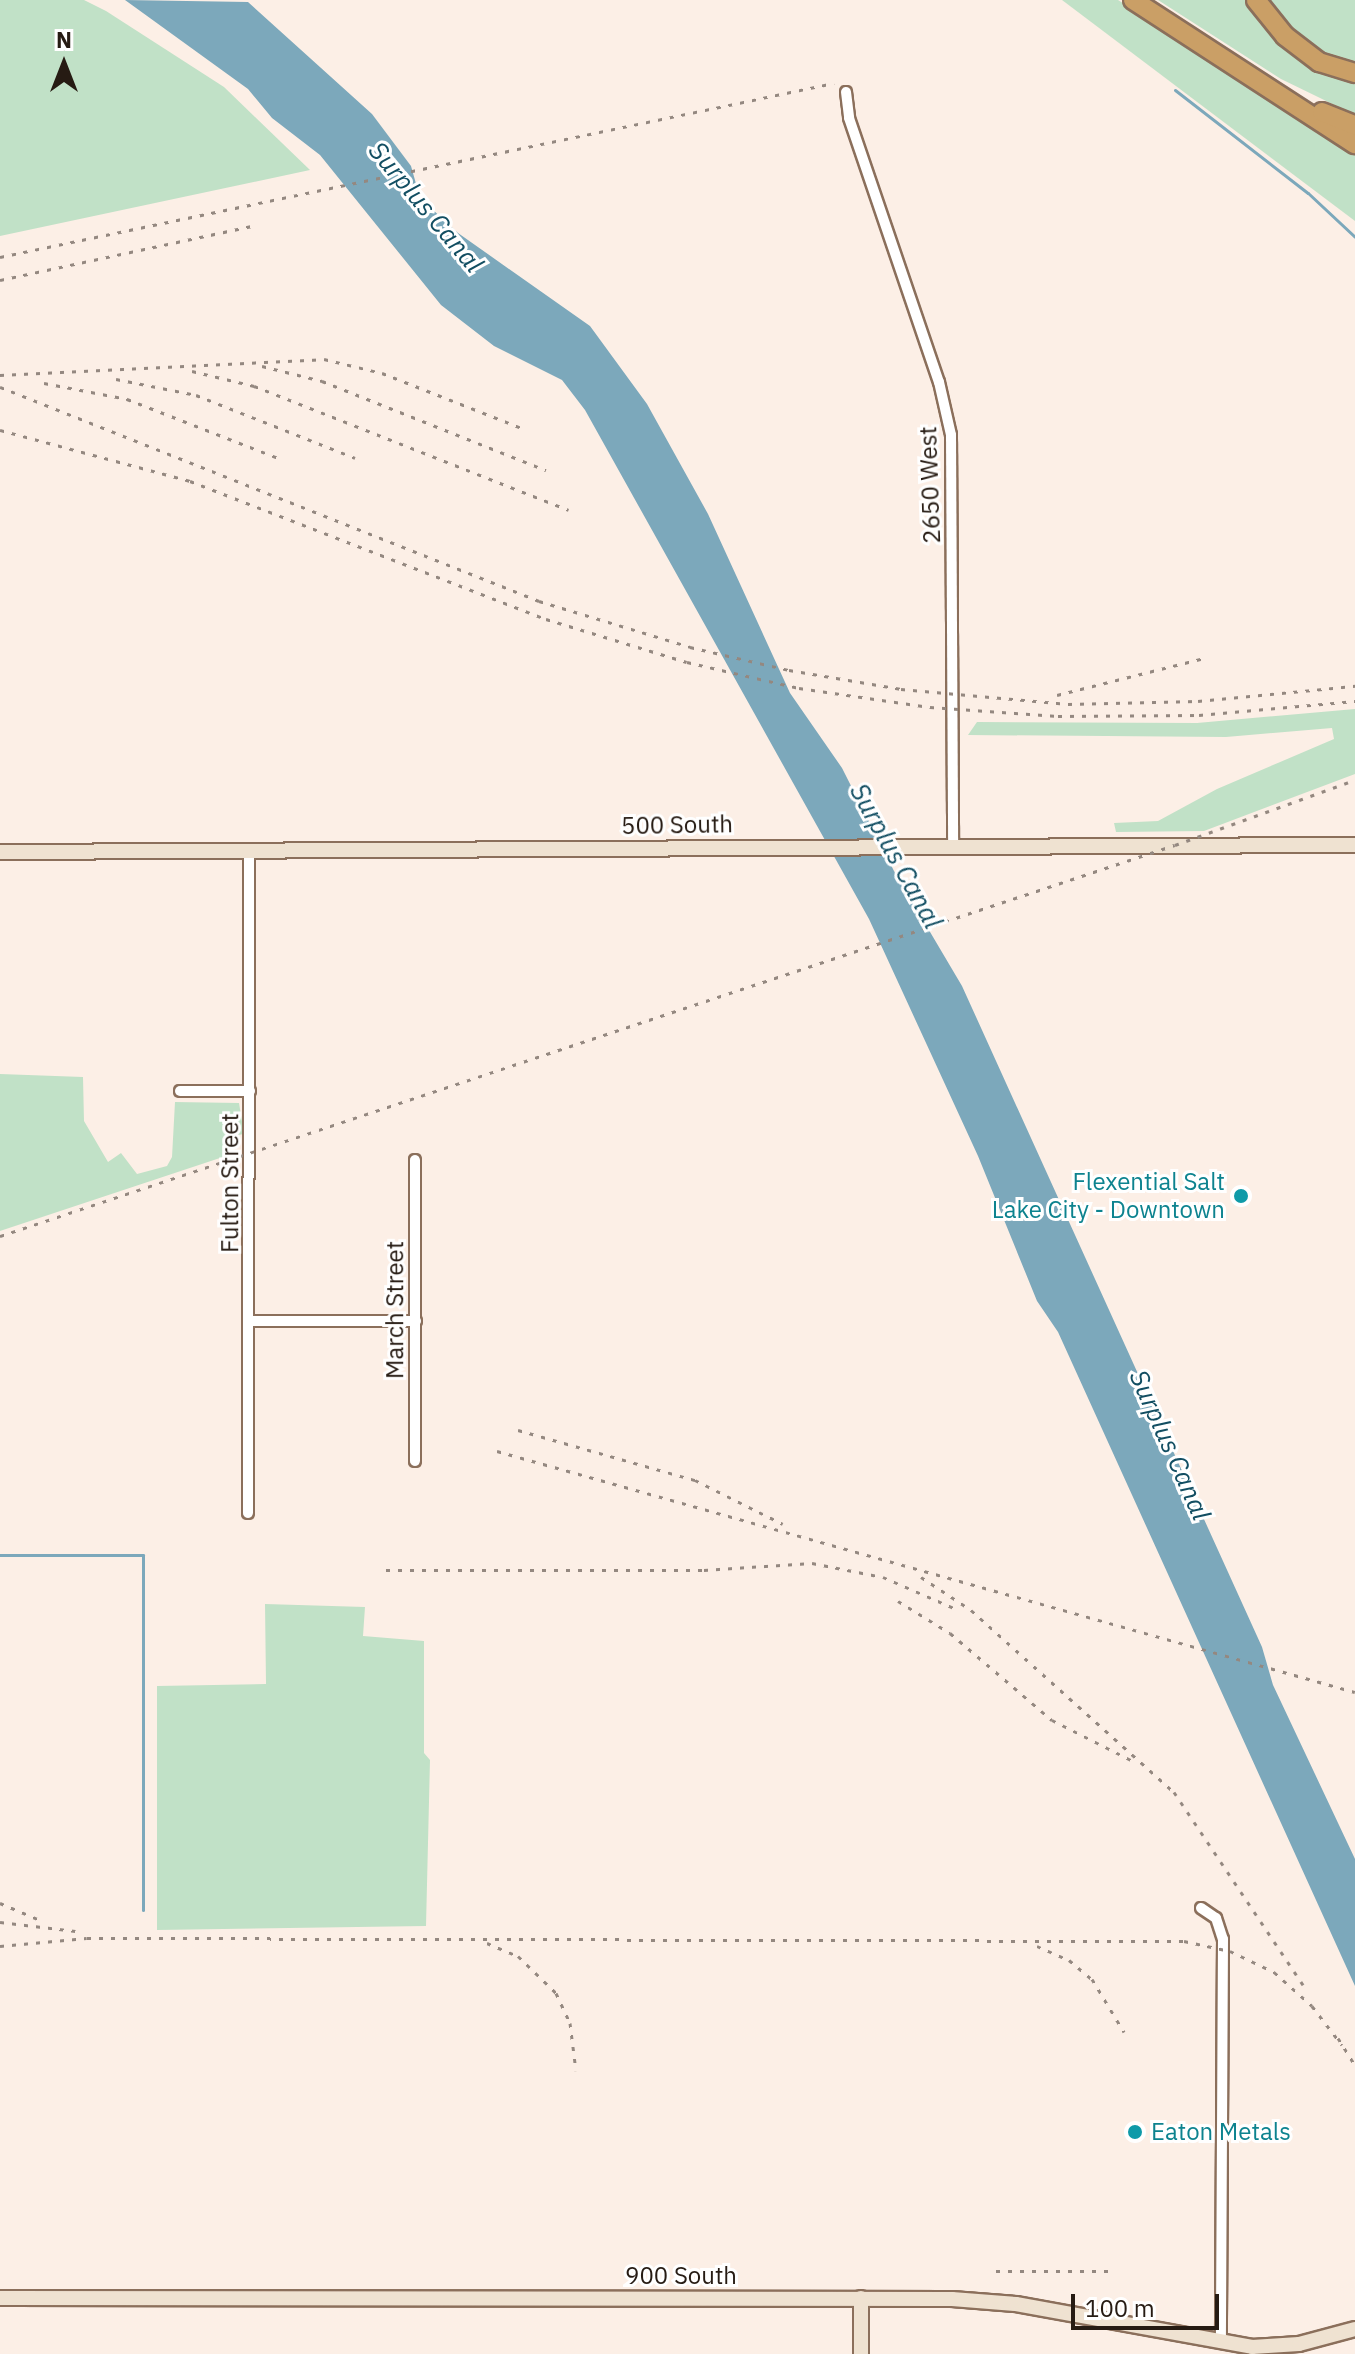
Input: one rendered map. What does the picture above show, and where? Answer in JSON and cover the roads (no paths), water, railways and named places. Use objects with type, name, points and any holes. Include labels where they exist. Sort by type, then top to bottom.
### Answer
[{"type":"highway","points":[[1133,0],[1355,144]]},
{"type":"highway","points":[[1256,0],[1285,36],[1319,62],[1355,73]]},
{"type":"highway","points":[[1265,85],[1355,125]]},
{"type":"street","name":"2650 West","points":[[846,92],[849,118],[939,382],[951,435],[953,845]]},
{"type":"street","name":"500 South","points":[[0,852],[1355,845]]},
{"type":"street","name":"Fulton Street","points":[[248,1513],[249,852]]},
{"type":"street","points":[[180,1091],[250,1091]]},
{"type":"street","name":"March Street","points":[[415,1160],[415,1461]]},
{"type":"street","points":[[250,1321],[416,1321]]},
{"type":"street","points":[[1201,1908],[1216,1918],[1223,1939],[1221,2343]]},
{"type":"street","name":"900 South","points":[[0,2298],[861,2298],[1016,2304],[1221,2343],[1283,2346],[1355,2329]]},
{"type":"street","points":[[861,2298],[861,2354]]},
{"type":"water","name":"Surplus Canal","points":[[125,0],[248,2],[372,114],[411,166],[420,198],[458,233],[590,326],[647,404],[708,514],[790,693],[842,768],[894,871],[962,986],[1262,1647],[1273,1685],[1355,1859],[1355,1986],[1058,1332],[1037,1301],[978,1156],[869,919],[585,410],[562,380],[494,346],[441,305],[320,155],[272,118],[248,89]]},
{"type":"waterway","points":[[1175,90],[1308,193],[1355,237]]},
{"type":"waterway","points":[[0,1555],[143,1555],[143,1910]]},
{"type":"railway","points":[[0,257],[834,83]]},
{"type":"railway","points":[[0,280],[256,225]]},
{"type":"railway","points":[[0,375],[324,359],[382,373],[524,429]]},
{"type":"railway","points":[[262,366],[322,381],[546,470]]},
{"type":"railway","points":[[192,371],[254,386],[568,510]]},
{"type":"railway","points":[[116,379],[196,395],[355,458]]},
{"type":"railway","points":[[44,383],[127,399],[278,458]]},
{"type":"railway","points":[[0,387],[539,601],[690,647],[789,670],[901,689],[1068,704],[1198,701],[1355,686]]},
{"type":"railway","points":[[0,430],[190,481],[546,619],[687,662],[799,688],[930,707],[1058,716],[1199,715],[1355,701]]},
{"type":"railway","points":[[1057,695],[1204,658]]},
{"type":"railway","points":[[0,1236],[1175,845],[1355,780]]},
{"type":"railway","points":[[518,1430],[695,1480],[783,1524]]},
{"type":"railway","points":[[497,1451],[1355,1692]]},
{"type":"railway","points":[[386,1570],[704,1570],[812,1563],[883,1577],[954,1608]]},
{"type":"railway","points":[[921,1577],[971,1610],[1174,1792],[1307,1991]]},
{"type":"railway","points":[[898,1601],[950,1633],[1052,1720],[1131,1760]]},
{"type":"railway","points":[[0,1903],[40,1920]]},
{"type":"railway","points":[[0,1922],[75,1931]]},
{"type":"railway","points":[[0,1946],[87,1938],[1184,1941],[1230,1951],[1274,1972],[1312,2006],[1342,2045]]},
{"type":"railway","points":[[487,1943],[518,1956],[556,1993],[570,2023],[576,2071]]},
{"type":"railway","points":[[1037,1946],[1069,1960],[1092,1979],[1124,2032]]},
{"type":"railway","points":[[1338,2038],[1355,2065]]},
{"type":"railway","points":[[996,2271],[1110,2271]]},
{"type":"place","name":"Flexential Salt Lake City - Downtown","points":[[1241,1196]]},
{"type":"place","name":"Eaton Metals","points":[[1135,2132]]}]
